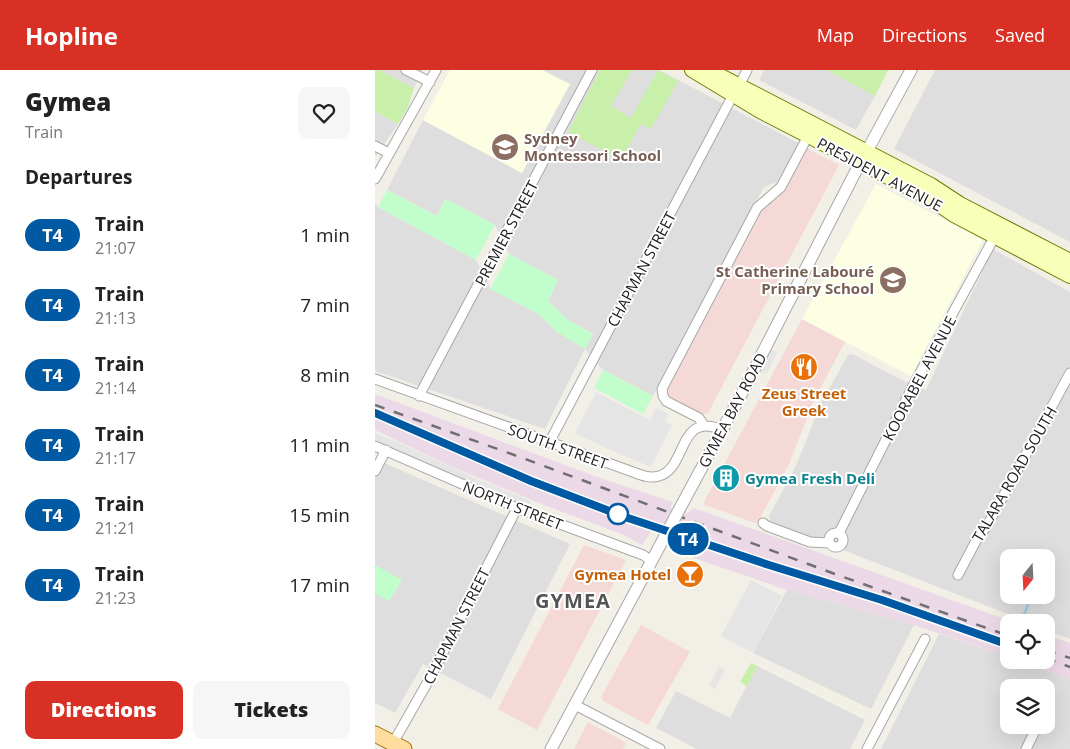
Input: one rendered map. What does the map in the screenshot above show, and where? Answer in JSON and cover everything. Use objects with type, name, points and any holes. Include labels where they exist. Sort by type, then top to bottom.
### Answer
[{"type":"main road","name":"PRESIDENT AVENUE","points":[[691,70],[736,90],[863,157]]},
{"type":"main road","name":"PRESIDENT AVENUE","points":[[709,70],[736,90],[760,112],[808,136],[931,185],[998,231],[1070,276]]},
{"type":"main road","name":"PRESIDENT AVENUE","points":[[998,231],[1051,250],[1070,261]]},
{"type":"main road","points":[[1051,250],[1070,265]]},
{"type":"main road","points":[[375,734],[398,746]]},
{"type":"street","points":[[406,70],[430,82]]},
{"type":"street","points":[[375,179],[437,70]]},
{"type":"street","name":"PREMIER STREET","points":[[419,396],[592,70]]},
{"type":"street","name":"CHAPMAN STREET","points":[[549,443],[747,70]]},
{"type":"street","name":"GYMEA BAY ROAD","points":[[551,749],[722,430],[863,157],[911,70]]},
{"type":"street","points":[[722,430],[704,426],[699,418],[666,400],[663,396],[663,389],[757,208],[781,187],[808,136]]},
{"type":"street","points":[[375,146],[389,153]]},
{"type":"street","name":"KOORABEL AVENUE","points":[[763,523],[810,542],[829,543],[836,547],[841,545],[844,540],[839,533],[914,384],[998,231]]},
{"type":"street","name":"TALARA ROAD SOUTH","points":[[958,575],[978,537],[997,509],[1070,373]]},
{"type":"street","name":"SOUTH STREET","points":[[375,380],[549,443],[653,477],[667,472],[676,460],[685,441],[698,428],[704,426]]},
{"type":"street","name":"NORTH STREET","points":[[375,446],[517,508],[643,555],[652,561]]},
{"type":"street","points":[[375,471],[385,450]]},
{"type":"street","name":"CHAPMAN STREET","points":[[398,746],[430,678],[517,508]]},
{"type":"street","points":[[867,749],[925,639]]},
{"type":"street","points":[[575,705],[660,749]]},
{"type":"street","points":[[1026,749],[1034,734]]},
{"type":"shaded area","points":[[379,70],[423,70],[414,88]]},
{"type":"shaded area","name":"Sydney Montessori School","points":[[450,70],[542,70],[570,84],[522,173],[423,120]]},
{"type":"shaded area","points":[[542,70],[659,70],[800,144],[780,181],[764,187],[653,396],[603,370],[585,349],[545,429],[375,371],[375,202],[378,207],[476,260],[491,289],[540,315],[557,332],[593,334],[568,320],[548,301],[558,280],[509,254],[495,225],[445,199],[437,216],[387,190],[423,120],[522,173],[569,84]]},
{"type":"shaded area","points":[[764,70],[827,70],[875,96],[856,130],[759,80]]},
{"type":"shaded area","points":[[935,70],[1070,70],[1070,242],[894,149]]},
{"type":"shaded area","points":[[375,112],[398,124],[376,156],[375,155]]},
{"type":"shaded area","points":[[806,148],[839,165],[708,413],[701,414],[667,396],[665,390],[761,209],[779,197]]},
{"type":"shaded area","name":"St Catherine Labouré Primary School","points":[[876,184],[983,240],[911,376],[802,319]]},
{"type":"shaded area","points":[[993,249],[1070,292],[1070,639],[1055,633],[1055,614],[1007,614],[771,522],[769,516],[796,466],[821,403],[848,355],[852,354],[906,382],[926,390]]},
{"type":"shaded area","points":[[802,319],[845,342],[815,398],[789,464],[758,522],[755,523],[705,505],[704,502]]},
{"type":"shaded area","points":[[771,350],[778,351],[767,373],[759,373]]},
{"type":"shaded area","points":[[596,392],[650,420],[656,408],[669,414],[665,422],[672,425],[651,467],[575,433]]},
{"type":"shaded area","points":[[375,394],[600,478],[673,502],[670,508],[686,514],[694,508],[1000,617],[1000,654],[914,625],[787,590],[682,554],[670,548],[674,538],[652,530],[642,545],[624,535],[544,505],[450,466],[375,430]]},
{"type":"shaded area","points":[[375,433],[531,501],[529,507],[510,501],[375,442]]},
{"type":"shaded area","points":[[375,459],[570,544],[491,699],[423,664],[395,713],[375,703]]},
{"type":"shaded area","points":[[584,545],[626,560],[537,730],[498,709]]},
{"type":"shaded area","points":[[751,580],[782,596],[753,653],[721,636]]},
{"type":"shaded area","points":[[787,590],[914,625],[871,709],[753,653]]},
{"type":"shaded area","points":[[641,625],[690,652],[648,725],[603,701],[601,697]]},
{"type":"shaded area","points":[[939,634],[1000,654],[1000,669],[1042,669],[1070,679],[1070,749],[881,749]]},
{"type":"shaded area","points":[[1055,638],[1070,643],[1070,679],[1042,669],[1055,669]]},
{"type":"shaded area","points":[[757,666],[865,720],[850,749],[697,749],[656,728],[676,691],[730,718]]},
{"type":"shaded area","points":[[719,667],[725,670],[715,689],[709,685]]},
{"type":"shaded area","points":[[588,722],[626,743],[623,749],[574,749]]},
{"type":"green space","points":[[375,70],[379,70],[414,88],[408,107],[398,124],[375,112]]},
{"type":"green space","points":[[600,70],[632,70],[611,106],[631,118],[658,70],[678,81],[651,129],[641,124],[621,160],[568,132]]},
{"type":"green space","points":[[827,70],[888,70],[875,96]]},
{"type":"green space","points":[[387,190],[437,216],[446,199],[495,225],[476,260],[378,207]]},
{"type":"green space","points":[[509,254],[558,280],[548,301],[568,320],[593,334],[585,349],[557,332],[540,315],[490,289]]},
{"type":"green space","points":[[603,370],[653,396],[643,414],[594,388]]},
{"type":"green space","points":[[375,565],[402,580],[389,601],[375,594]]},
{"type":"green space","points":[[751,663],[757,666],[747,686],[740,682]]},
{"type":"waterway","points":[[1024,614],[1028,604]]},
{"type":"railway","points":[[375,405],[1000,633]]},
{"type":"railway","points":[[375,413],[531,481],[625,517],[882,600],[1000,642]]},
{"type":"railway","points":[[1055,653],[1070,658]]},
{"type":"railway","points":[[1055,661],[1070,667]]},
{"type":"train","name":"T4","points":[[375,413],[531,481],[625,517],[882,600],[1000,642]]},
{"type":"place","name":"Sydney Montessori School","points":[[505,147]]},
{"type":"place","name":"St Catherine Labouré Primary School","points":[[893,280]]},
{"type":"place","name":"Zeus Street Greek","points":[[804,367]]},
{"type":"place","name":"Gymea Fresh Deli","points":[[726,478]]},
{"type":"place","name":"Gymea Hotel","points":[[690,574]]},
{"type":"district","name":"GYMEA","points":[[573,600]]}]
